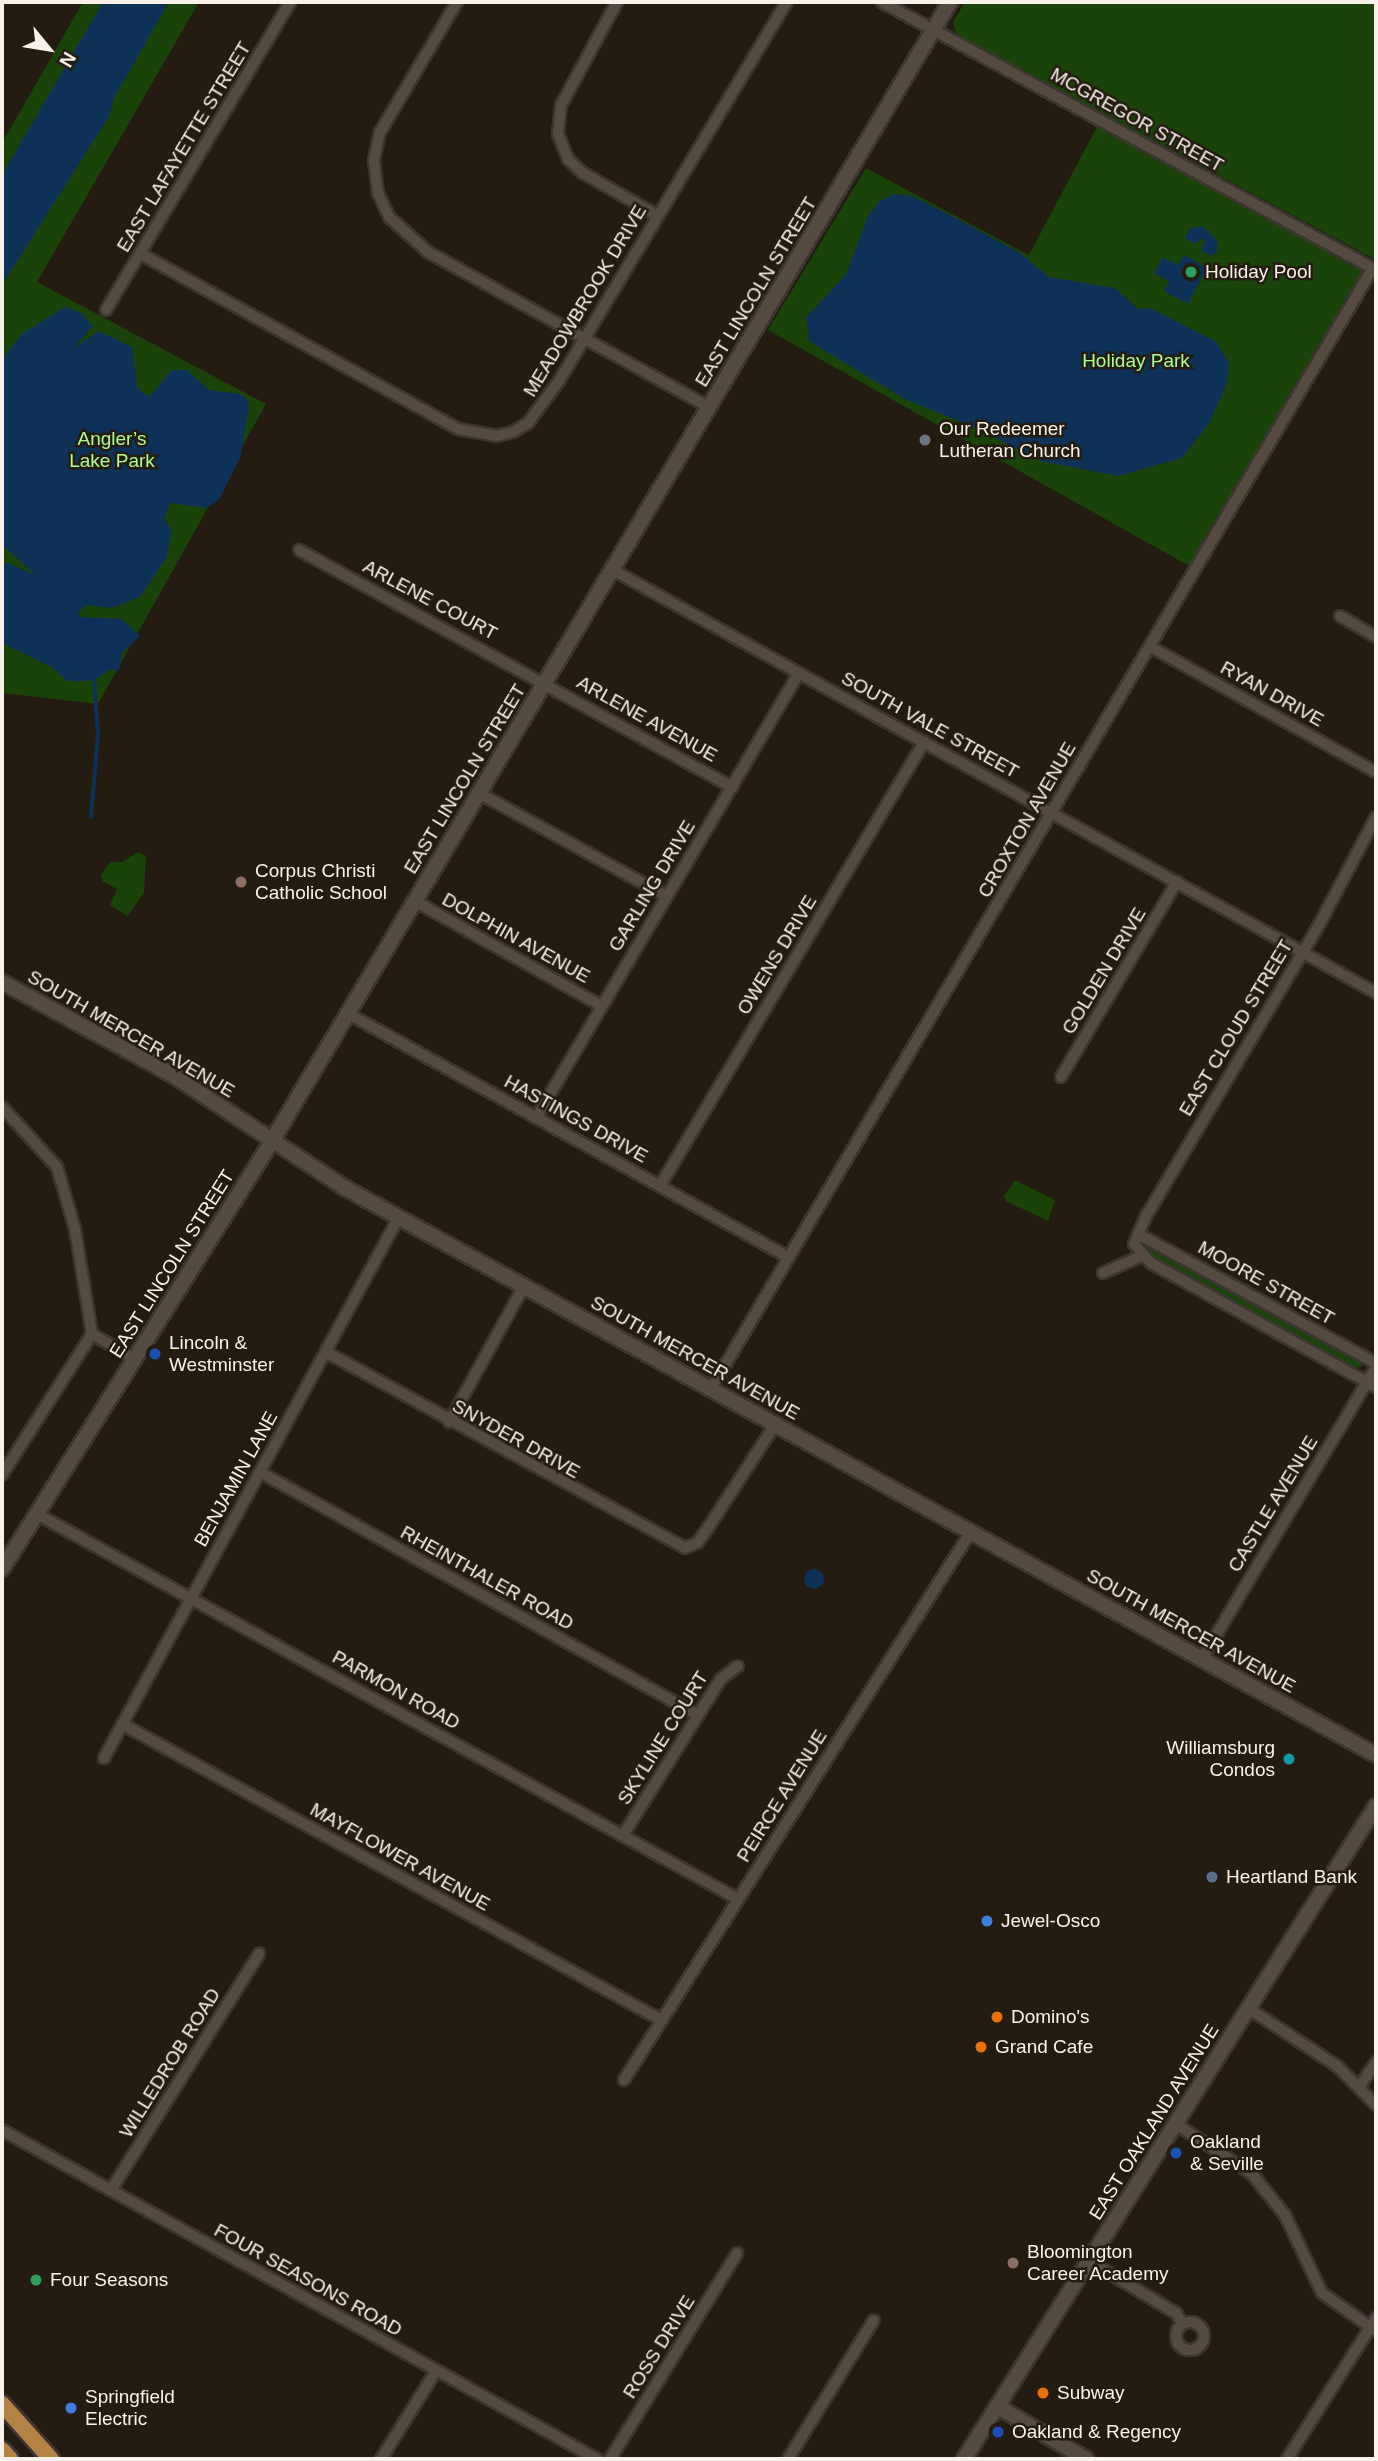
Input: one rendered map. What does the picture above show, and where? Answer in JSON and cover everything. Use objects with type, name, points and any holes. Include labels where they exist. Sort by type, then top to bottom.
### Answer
[{"type":"highway","points":[[2,2404],[51,2459]]},
{"type":"highway","points":[[2,2450],[10,2459]]},
{"type":"main road","name":"EAST LINCOLN STREET","points":[[2,1569],[272,1141],[950,2]]},
{"type":"main road","name":"SOUTH MERCER AVENUE","points":[[2,982],[171,1074],[272,1141],[399,1217],[1376,1755]]},
{"type":"main road","name":"EAST OAKLAND AVENUE","points":[[964,2459],[1376,1806]]},
{"type":"main road","points":[[997,2406],[1086,2459]]},
{"type":"street","name":"EAST LAFAYETTE STREET","points":[[106,310],[290,2]]},
{"type":"street","points":[[457,2],[380,132],[374,162],[378,193],[397,227],[428,252],[709,407]]},
{"type":"street","points":[[617,2],[561,105],[558,134],[568,159],[583,173],[658,216]]},
{"type":"street","name":"MEADOWBROOK DRIVE","points":[[141,254],[458,429],[496,436],[528,424],[585,337],[787,2]]},
{"type":"street","name":"MCGREGOR STREET","points":[[881,2],[1375,269]]},
{"type":"street","name":"CROXTON AVENUE","points":[[711,1389],[1375,269]]},
{"type":"street","name":"ARLENE COURT","points":[[299,550],[545,682]]},
{"type":"street","name":"SOUTH VALE STREET","points":[[613,570],[1376,993]]},
{"type":"street","points":[[1340,617],[1376,637]]},
{"type":"street","name":"RYAN DRIVE","points":[[1151,647],[1376,772]]},
{"type":"street","name":"GARLING DRIVE","points":[[537,1118],[799,673]]},
{"type":"street","name":"ARLENE AVENUE","points":[[545,682],[732,787]]},
{"type":"street","name":"OWENS DRIVE","points":[[660,1186],[924,742]]},
{"type":"street","points":[[479,793],[666,896]]},
{"type":"street","name":"EAST CLOUD STREET","points":[[1138,1234],[1302,952],[1376,817]]},
{"type":"street","name":"GOLDEN DRIVE","points":[[1061,1077],[1177,882]]},
{"type":"street","name":"DOLPHIN AVENUE","points":[[415,901],[601,1006]]},
{"type":"street","name":"HASTINGS DRIVE","points":[[347,1013],[788,1257]]},
{"type":"street","points":[[2,1107],[57,1167],[75,1229],[92,1334],[2,1475]]},
{"type":"street","name":"BENJAMIN LANE","points":[[104,1758],[399,1217]]},
{"type":"street","points":[[1102,1273],[1141,1256],[1134,1244],[1138,1234]]},
{"type":"street","name":"MOORE STREET","points":[[1138,1234],[1376,1365]]},
{"type":"street","name":"MOORE STREET","points":[[1141,1256],[1371,1385]]},
{"type":"street","points":[[449,1422],[524,1286]]},
{"type":"street","points":[[92,1334],[135,1359]]},
{"type":"street","name":"SNYDER DRIVE","points":[[327,1352],[672,1544],[691,1546],[775,1425]]},
{"type":"street","name":"CASTLE AVENUE","points":[[1202,1659],[1371,1385],[1376,1365]]},
{"type":"street","name":"RHEINTHALER ROAD","points":[[260,1472],[698,1715]]},
{"type":"street","name":"PARMON ROAD","points":[[37,1514],[192,1596],[738,1899]]},
{"type":"street","name":"PEIRCE AVENUE","points":[[624,2080],[970,1532]]},
{"type":"street","name":"SKYLINE COURT","points":[[623,1835],[721,1679],[738,1666]]},
{"type":"street","name":"MAYFLOWER AVENUE","points":[[122,1724],[661,2020]]},
{"type":"street","name":"WILLEDROB ROAD","points":[[111,2190],[259,1954]]},
{"type":"street","points":[[1248,2008],[1324,2057],[1360,2086],[1376,2105]]},
{"type":"street","points":[[1360,2086],[1376,2062]]},
{"type":"street","points":[[1176,2124],[1252,2174],[1284,2215],[1322,2293],[1374,2326],[1287,2459]]},
{"type":"street","name":"FOUR SEASONS ROAD","points":[[2,2130],[597,2459]]},
{"type":"street","name":"ROSS DRIVE","points":[[610,2459],[737,2253]]},
{"type":"street","points":[[1089,2261],[1176,2314],[1182,2323]]},
{"type":"street","points":[[788,2459],[874,2320]]},
{"type":"street","points":[[381,2459],[436,2371]]},
{"type":"green space","name":"Angler’s Lake Park","points":[[83,2],[199,2],[37,282],[266,404],[98,704],[2,693],[2,143]]},
{"type":"green space","points":[[965,2],[1376,2],[1376,260],[956,34],[953,22]]},
{"type":"green space","name":"Holiday Park","points":[[1098,125],[1363,271],[1191,567],[768,330],[866,168],[1029,255]]},
{"type":"green space","points":[[138,852],[146,856],[144,892],[128,916],[110,905],[117,889],[102,881],[101,875],[110,862],[122,862]]},
{"type":"green space","points":[[1015,1180],[1055,1200],[1048,1221],[1006,1201],[1004,1196]]},
{"type":"green space","points":[[1147,1244],[1361,1359],[1362,1367],[1354,1368],[1146,1255]]},
{"type":"water","points":[[103,2],[169,2],[113,100],[110,115],[2,285],[2,175]]},
{"type":"water","points":[[894,194],[912,196],[952,216],[1020,253],[1049,277],[1115,288],[1138,309],[1150,308],[1215,341],[1229,362],[1227,384],[1210,422],[1182,458],[1118,476],[1041,461],[979,429],[905,399],[809,341],[806,318],[846,274],[868,216],[879,202]]},
{"type":"water","points":[[1202,226],[1217,240],[1217,252],[1211,256],[1202,251],[1205,237],[1195,244],[1185,238],[1190,229]]},
{"type":"water","points":[[1184,255],[1207,268],[1188,304],[1164,291],[1169,281],[1154,273],[1163,257],[1178,265]]},
{"type":"water","points":[[65,307],[80,312],[93,326],[73,349],[99,331],[132,347],[137,387],[143,393],[150,396],[172,370],[187,370],[209,390],[240,394],[248,400],[249,408],[240,458],[219,500],[206,508],[171,503],[168,507],[164,519],[172,530],[167,556],[140,597],[112,608],[86,605],[78,612],[80,617],[122,619],[140,636],[122,653],[119,671],[111,669],[94,680],[81,681],[67,681],[52,667],[2,643],[2,561],[36,575],[2,545],[2,359],[22,334]]},
{"type":"water","points":[[814,1569],[821,1572],[824,1579],[821,1586],[814,1589],[807,1586],[804,1579],[807,1572]]},
{"type":"waterway","points":[[91,817],[98,735],[94,680]]},
{"type":"place","name":"Holiday Pool","points":[[1191,272]]},
{"type":"place","name":"Our Redeemer Lutheran Church","points":[[925,440]]},
{"type":"place","name":"Corpus Christi Catholic School","points":[[241,882]]},
{"type":"place","name":"Lincoln & Westminster","points":[[155,1354]]},
{"type":"place","name":"Williamsburg Condos","points":[[1289,1759]]},
{"type":"place","name":"Heartland Bank","points":[[1212,1877]]},
{"type":"place","name":"Jewel-Osco","points":[[987,1921]]},
{"type":"place","name":"Domino's","points":[[997,2017]]},
{"type":"place","name":"Grand Cafe","points":[[981,2047]]},
{"type":"place","name":"Oakland & Seville","points":[[1176,2153]]},
{"type":"place","name":"Bloomington Career Academy","points":[[1013,2263]]},
{"type":"place","name":"Four Seasons","points":[[36,2280]]},
{"type":"place","name":"Subway","points":[[1043,2393]]},
{"type":"place","name":"Springfield Electric","points":[[71,2408]]},
{"type":"place","name":"Oakland & Regency","points":[[998,2432]]}]
